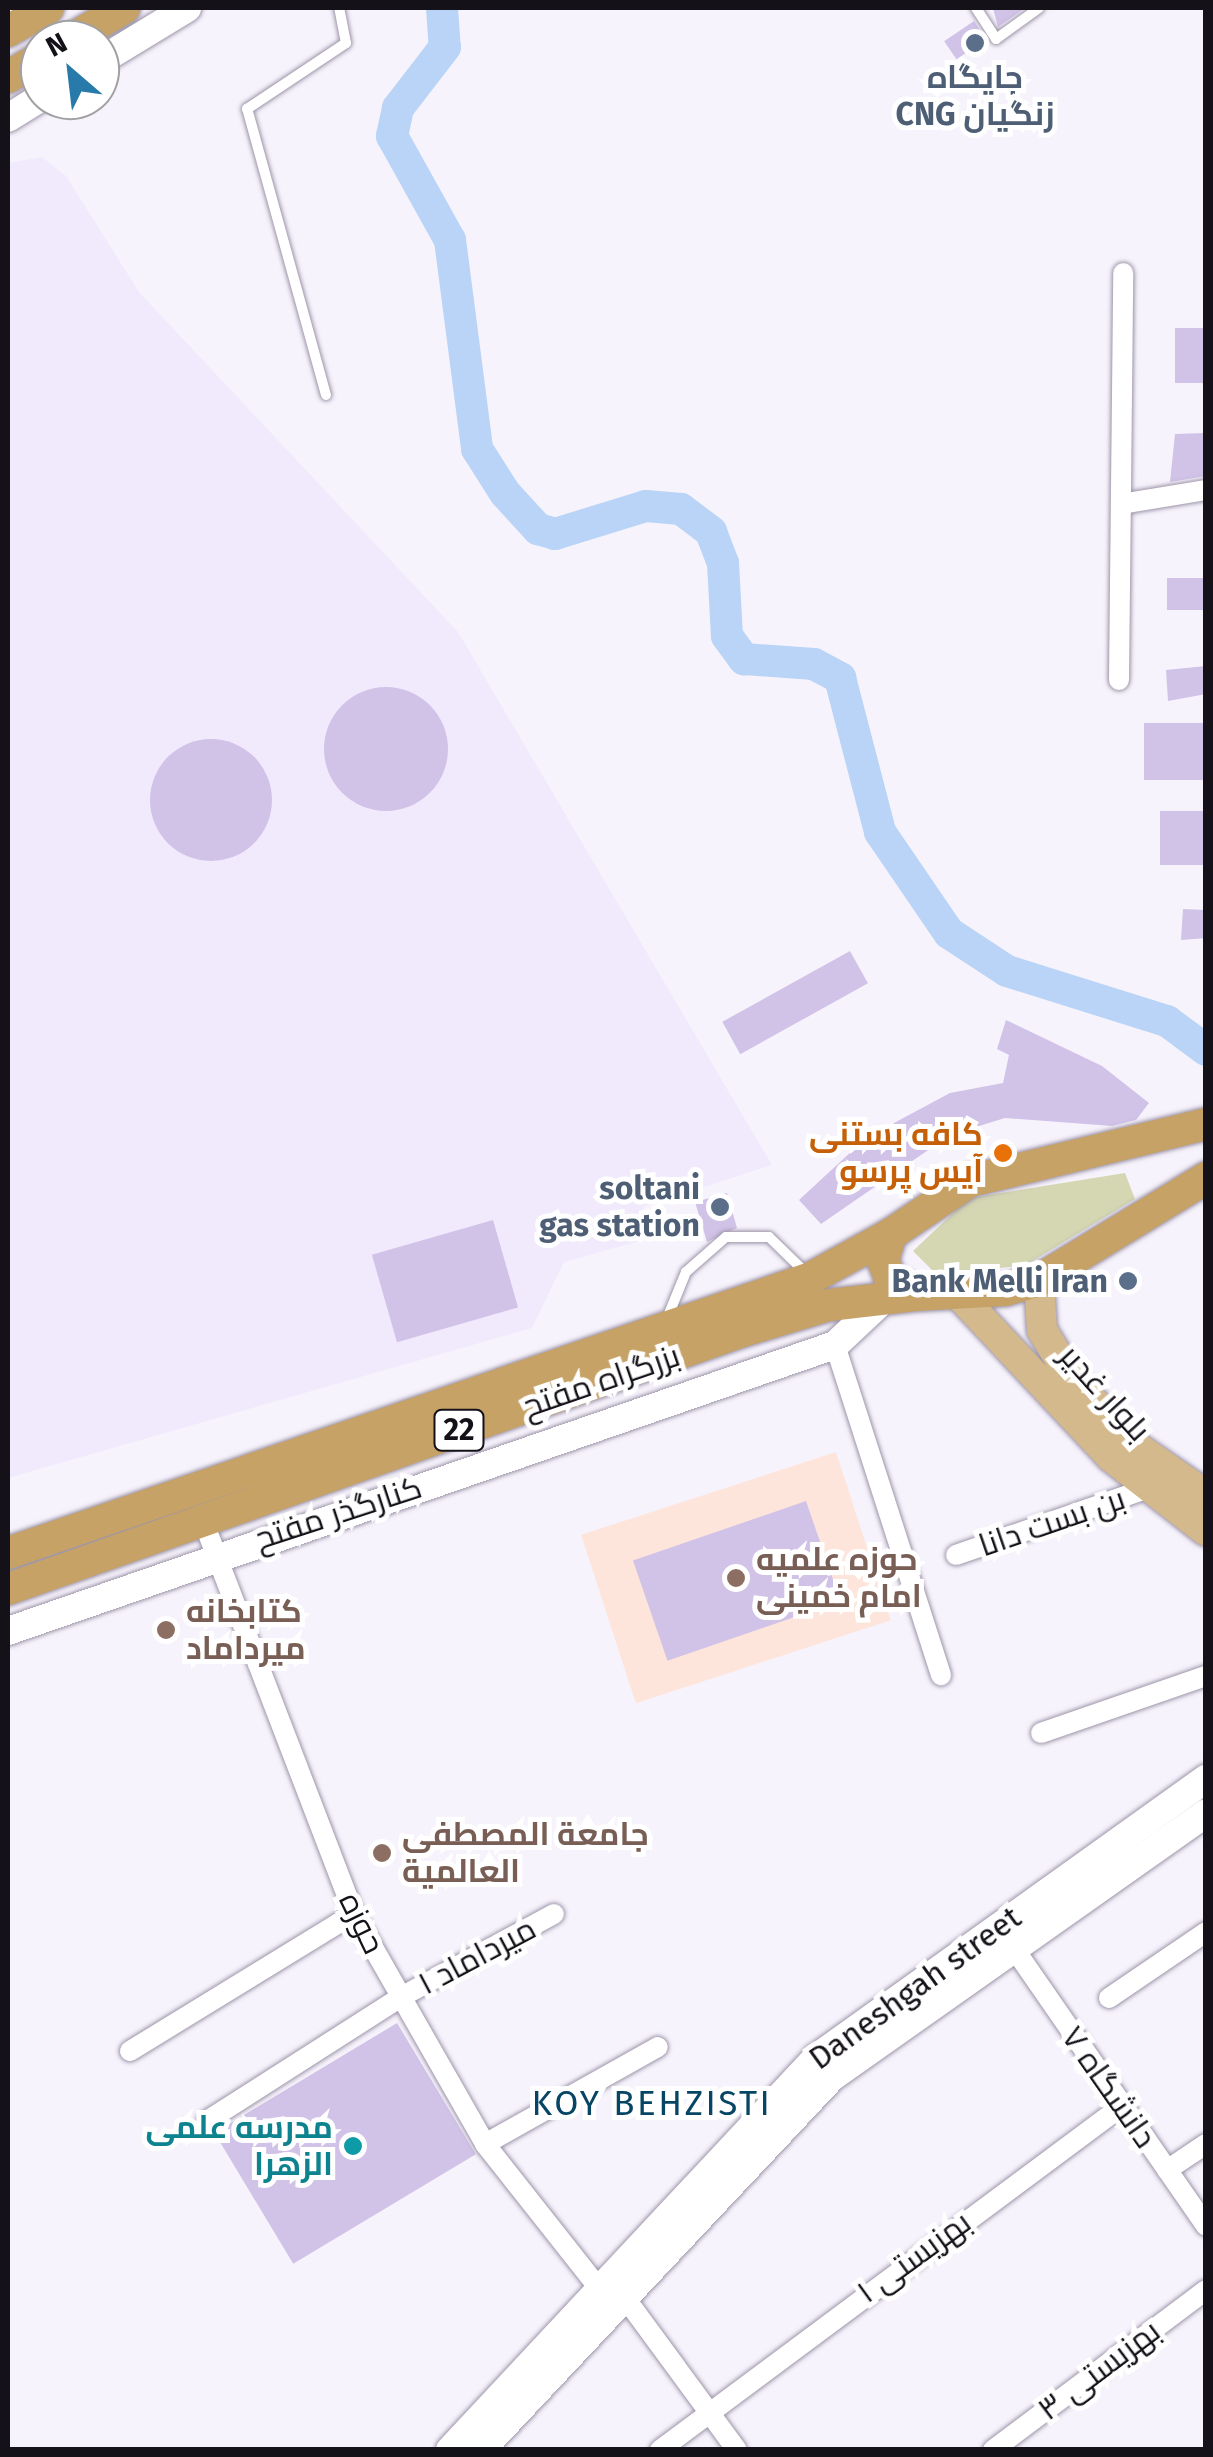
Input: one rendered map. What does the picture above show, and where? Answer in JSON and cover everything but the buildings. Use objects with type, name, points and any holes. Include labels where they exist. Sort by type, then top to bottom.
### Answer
[{"type":"highway","points":[[8,31],[48,8]]},
{"type":"highway","name":"22","points":[[890,1234],[970,1181],[1051,1159],[1144,1145],[1206,1124]]},
{"type":"highway","name":"22","points":[[900,1297],[959,1295],[1039,1280],[1206,1178]]},
{"type":"highway","points":[[890,1234],[890,1278],[900,1297]]},
{"type":"highway","name":"بزرگراه مفتح","points":[[8,1589],[669,1341],[811,1278],[890,1234]]},
{"type":"highway","name":"بزرگراه مفتح","points":[[8,1553],[669,1341],[830,1305],[900,1297]]},
{"type":"main road","points":[[120,49],[187,8]]},
{"type":"main road","name":"بلوار غدیر","points":[[1039,1280],[1042,1330],[1068,1373],[1128,1440],[1206,1494]]},
{"type":"main road","name":"بلوار غدیر","points":[[959,1295],[1148,1488],[1206,1531]]},
{"type":"main road","name":"کنارگذر مفتح","points":[[8,1631],[217,1552],[687,1398],[835,1344],[900,1297]]},
{"type":"main road","points":[[669,1341],[687,1398]]},
{"type":"main road","name":"Daneshgah street","points":[[481,2450],[610,2291],[816,2058],[1206,1779]]},
{"type":"main road","name":"Daneshgah street","points":[[450,2450],[832,2077],[1206,1813]]},
{"type":"street","points":[[1118,680],[1124,273]]},
{"type":"street","points":[[1121,504],[1206,490]]},
{"type":"street","points":[[835,1344],[941,1675]]},
{"type":"street","name":"بن بست دانا","points":[[956,1555],[1148,1488]]},
{"type":"street","name":"حوزه","points":[[202,1518],[354,1914],[400,1997],[486,2144],[737,2450]]},
{"type":"street","points":[[1040,1733],[1206,1676]]},
{"type":"street","points":[[130,2050],[354,1914]]},
{"type":"street","name":"۱ میرداماد","points":[[207,2122],[400,1997],[554,1914]]},
{"type":"street","points":[[1109,1998],[1206,1932]]},
{"type":"street","name":"۷ دانشگاه","points":[[1013,1947],[1206,2226]]},
{"type":"street","points":[[486,2144],[658,2047]]},
{"type":"street","name":"۱ بهزیستی","points":[[660,2450],[706,2408],[1122,2106]]},
{"type":"street","points":[[1167,2170],[1206,2144]]},
{"type":"street","name":"۳ بهزیستی","points":[[993,2450],[1206,2290]]},
{"type":"lane","points":[[326,396],[247,109],[346,43],[339,8]]},
{"type":"lane","points":[[976,8],[996,39],[1040,8]]},
{"type":"lane","points":[[669,1341],[686,1272],[726,1237],[769,1237],[811,1278]]},
{"type":"shaded area","points":[[42,157],[66,176],[139,292],[458,632],[772,1165],[643,1207],[651,1238],[564,1262],[532,1328],[8,1478],[8,163]]},
{"type":"shaded area","name":"حوزه علمیه امام خمینی","points":[[836,1452],[891,1620],[636,1703],[581,1535]]},
{"type":"green space","points":[[1125,1173],[1135,1199],[1026,1265],[937,1275],[913,1251],[969,1198]]},
{"type":"waterway","points":[[442,8],[445,47],[398,108],[392,136],[450,240],[477,449],[505,493],[538,529],[555,534],[646,506],[681,509],[711,532],[723,563],[727,636],[744,659],[814,664],[840,678],[880,832],[949,933],[1007,971],[1167,1021],[1206,1050]]},
{"type":"place","name":"جایگاه CNG زنگیان","points":[[975,43]]},
{"type":"place","name":"کافه بستنی آیس پرسو","points":[[1003,1153]]},
{"type":"place","name":"soltani gas station","points":[[720,1207]]},
{"type":"place","name":"Bank Melli Iran","points":[[1128,1281]]},
{"type":"place","name":"حوزه علمیه امام خمینی","points":[[736,1578]]},
{"type":"place","name":"کتابخانه میرداماد","points":[[166,1630]]},
{"type":"place","name":"جامعة المصطفی العالمیة","points":[[382,1853]]},
{"type":"place","name":"مدرسه علمی الزهرا","points":[[353,2146]]},
{"type":"district","name":"KOY BEHZISTI","points":[[652,2103]]}]
